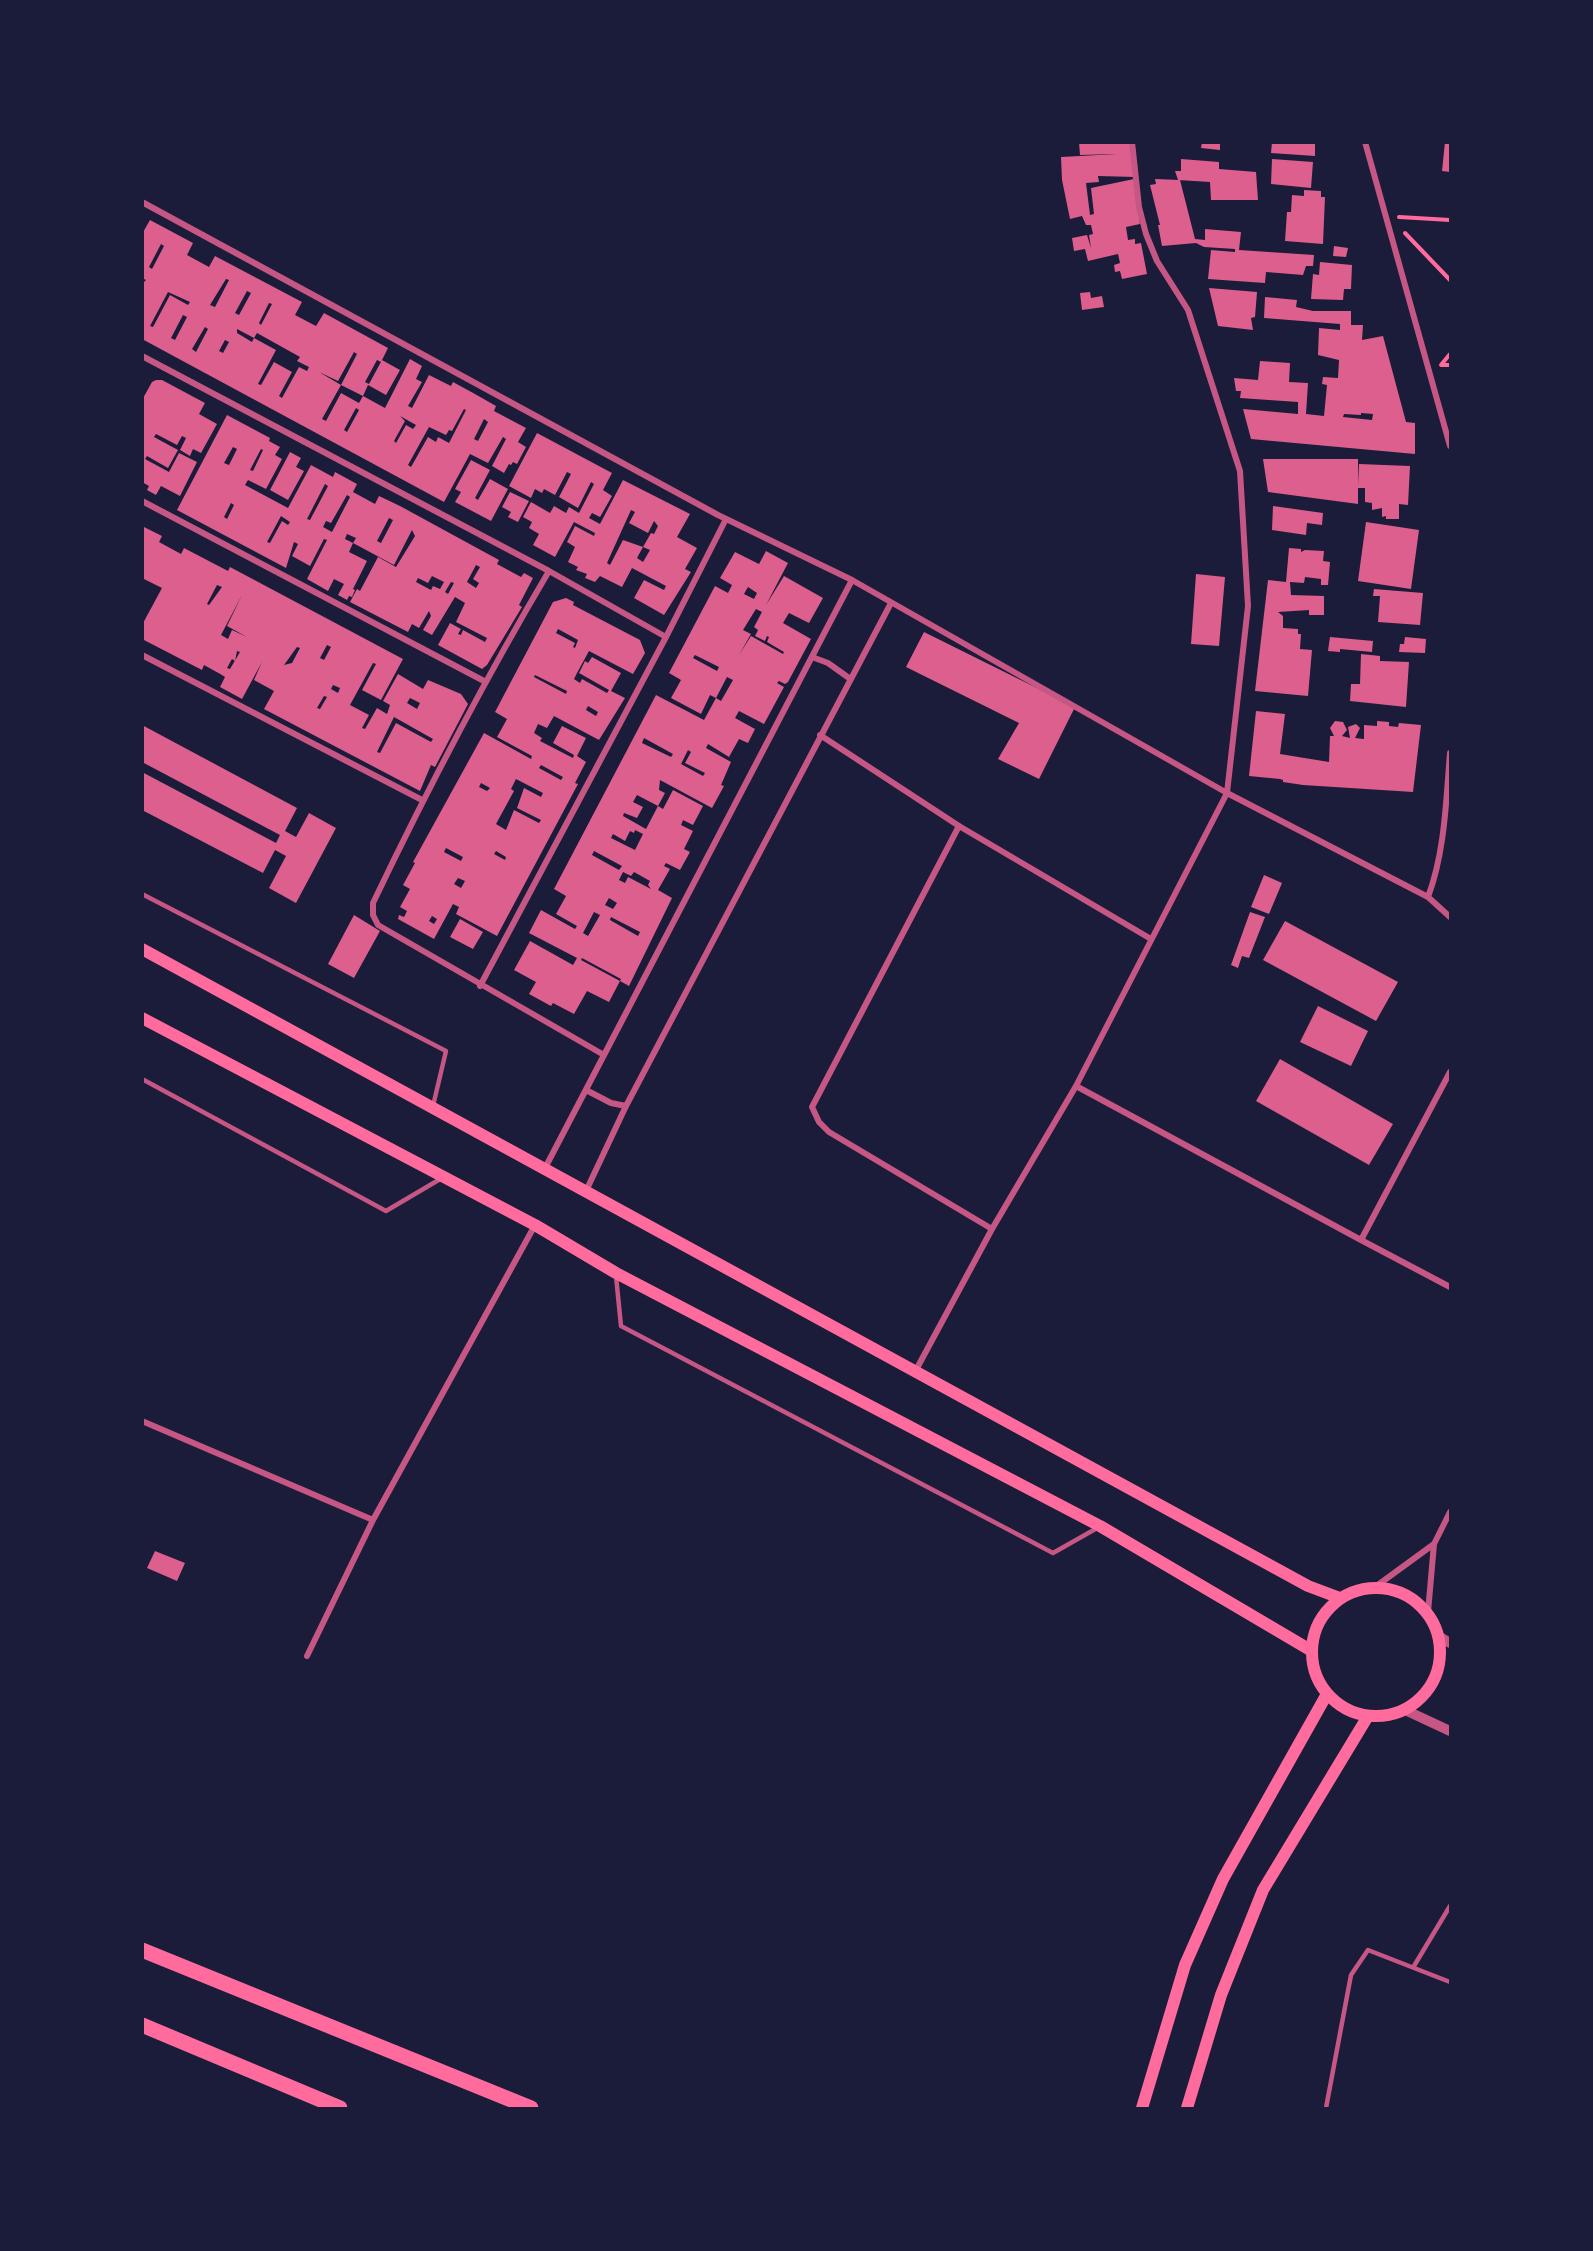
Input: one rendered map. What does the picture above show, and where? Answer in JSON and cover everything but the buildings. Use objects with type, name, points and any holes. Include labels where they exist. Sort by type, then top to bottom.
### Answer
[{"type":"highway","points":[[142,1950],[531,2109]]},
{"type":"highway","points":[[142,2025],[340,2109]]},
{"type":"main road","points":[[142,949],[1308,1586],[1340,1598]]},
{"type":"main road","points":[[142,1018],[535,1225],[616,1273],[1100,1526],[1312,1651]]},
{"type":"main road","points":[[1375,1587],[1395,1589],[1413,1598],[1428,1612],[1445,1640],[1435,1680],[1422,1697],[1405,1710],[1387,1716],[1368,1716],[1353,1712],[1327,1694],[1313,1666],[1312,1651],[1315,1630],[1325,1612],[1340,1598],[1357,1590],[1375,1587]]},
{"type":"main road","points":[[1142,2109],[1185,1965],[1222,1879],[1327,1694]]},
{"type":"main road","points":[[1187,2109],[1221,1995],[1263,1890],[1368,1716]]},
{"type":"street","points":[[916,1370],[992,1229],[1076,1086],[1227,793],[1248,606],[1240,471],[1188,310],[1157,261],[1146,234],[1139,207],[1132,142]]},
{"type":"street","points":[[1365,142],[1450,446]]},
{"type":"street","points":[[142,202],[726,519],[852,580],[1227,793],[1428,897],[1450,917]]},
{"type":"street","points":[[143,357],[549,571],[666,637]]},
{"type":"street","points":[[142,501],[484,681]]},
{"type":"street","points":[[480,986],[666,637],[726,519]]},
{"type":"street","points":[[549,571],[484,681],[422,800],[373,903],[373,915],[378,926],[604,1055]]},
{"type":"street","points":[[544,1170],[852,580]]},
{"type":"street","points":[[586,1192],[626,1106],[849,678],[891,603]]},
{"type":"street","points":[[142,655],[422,800]]},
{"type":"street","points":[[812,657],[828,663],[849,678]]},
{"type":"street","points":[[820,735],[959,826],[1151,939]]},
{"type":"street","points":[[1428,897],[1434,880],[1444,819],[1450,753]]},
{"type":"street","points":[[959,826],[812,1107],[819,1122],[829,1132],[992,1229]]},
{"type":"street","points":[[1361,1239],[1450,1072]]},
{"type":"street","points":[[1076,1086],[1450,1287]]},
{"type":"street","points":[[586,1090],[611,1103],[626,1106]]},
{"type":"street","points":[[307,1656],[373,1520],[535,1225]]},
{"type":"street","points":[[142,1421],[373,1520]]},
{"type":"street","points":[[1428,1612],[1434,1544],[1450,1512]]},
{"type":"street","points":[[1375,1587],[1434,1544]]},
{"type":"street","points":[[1405,1710],[1450,1731]]},
{"type":"lane","points":[[142,894],[446,1051],[432,1108]]},
{"type":"lane","points":[[142,1079],[386,1211],[444,1177]]},
{"type":"lane","points":[[616,1273],[621,1326],[1053,1553],[1100,1526]]},
{"type":"lane","points":[[1414,1966],[1450,1906]]},
{"type":"lane","points":[[1326,2109],[1351,1975],[1368,1950],[1414,1966],[1450,1982]]},
{"type":"path","points":[[1450,220],[1390,217],[1450,280]]},
{"type":"path","points":[[1450,354],[1441,365],[1450,365]]}]
